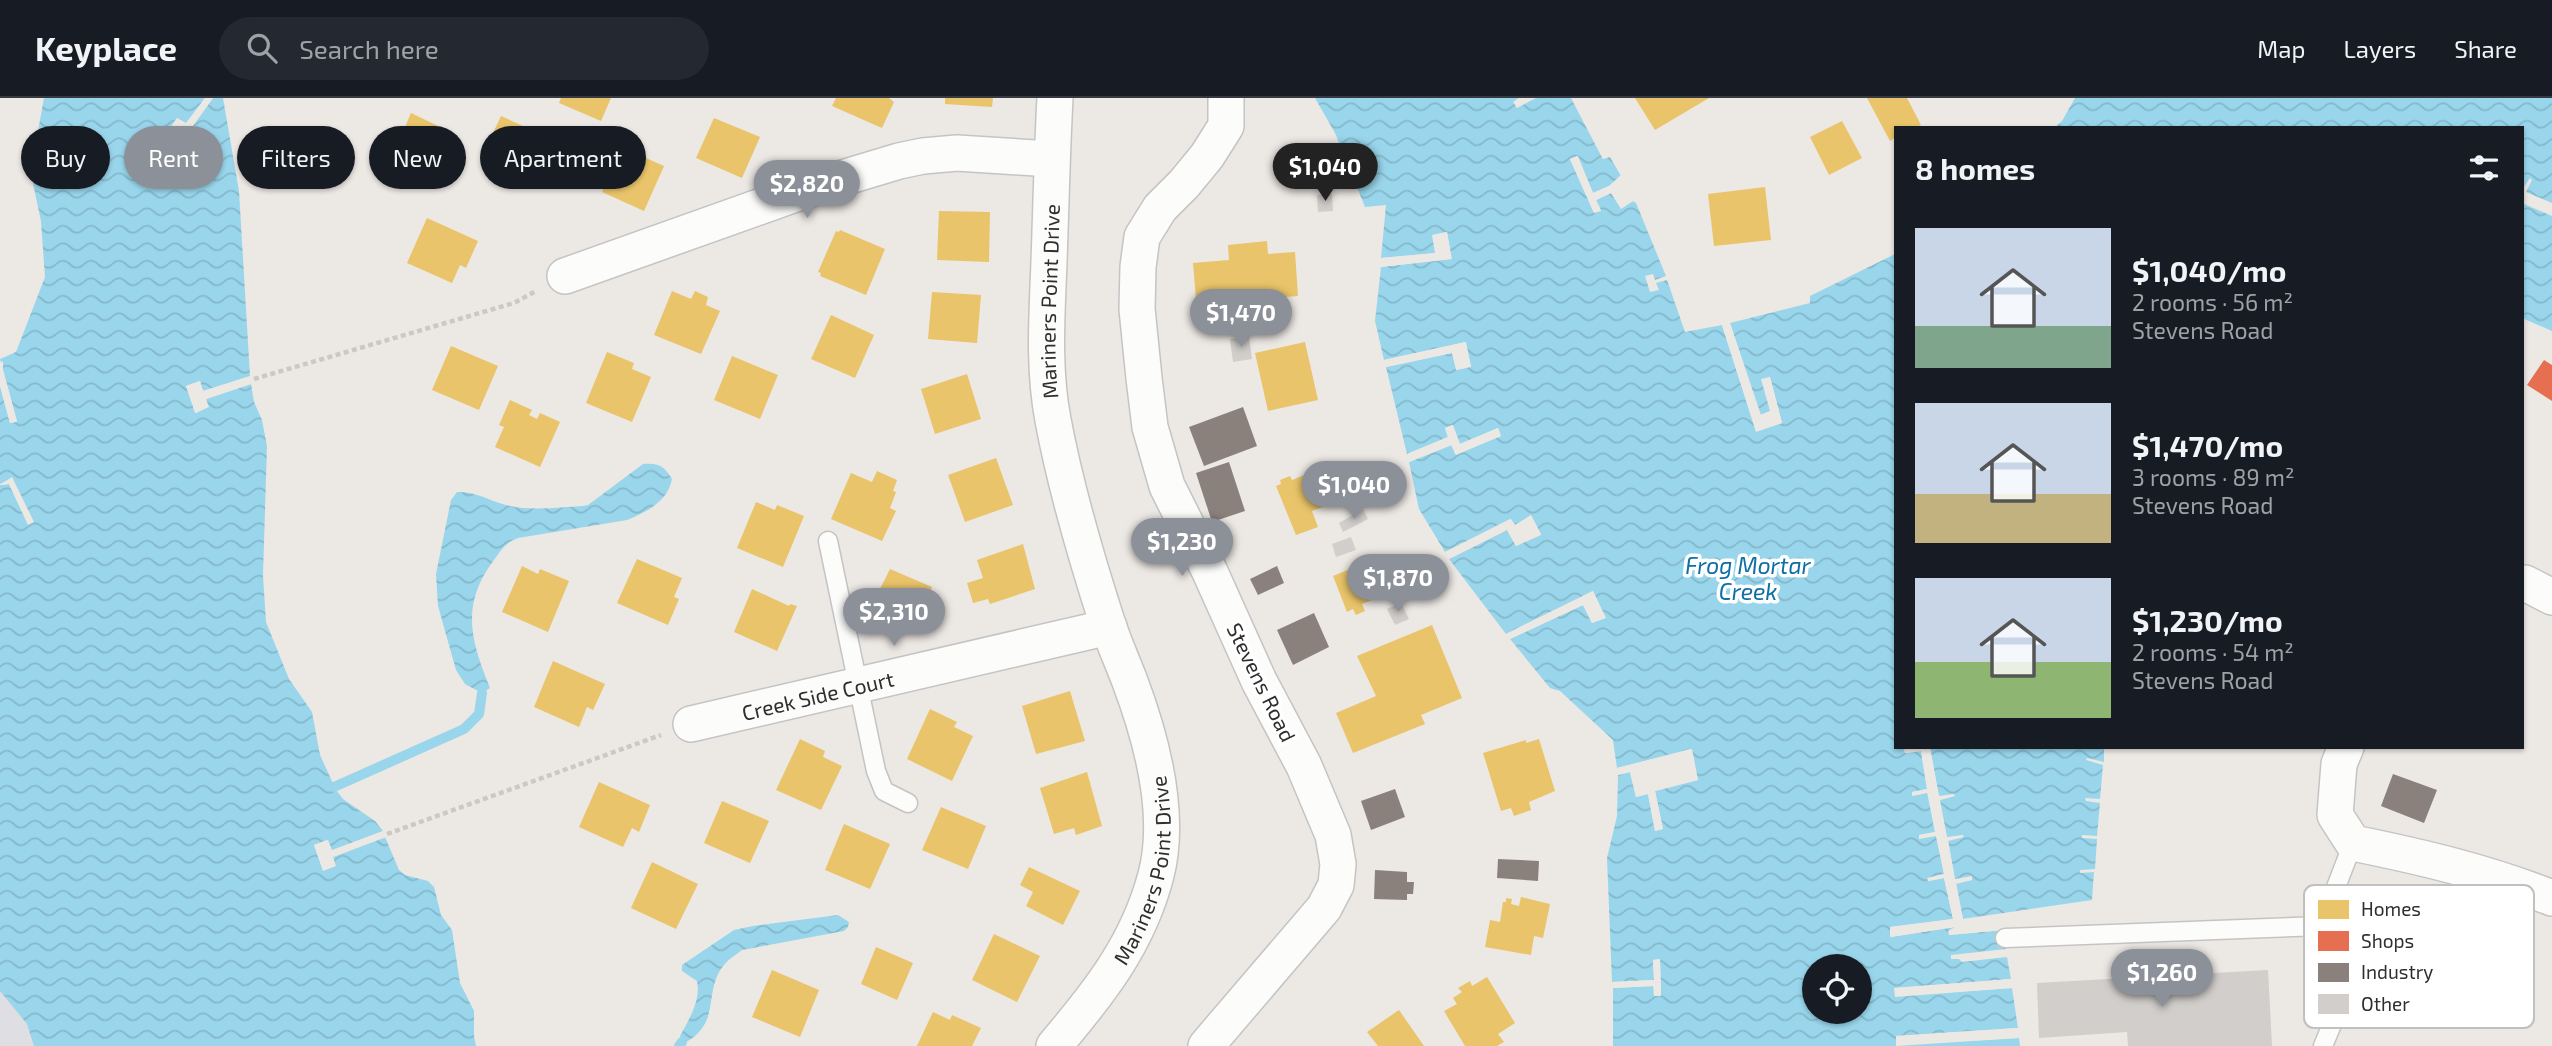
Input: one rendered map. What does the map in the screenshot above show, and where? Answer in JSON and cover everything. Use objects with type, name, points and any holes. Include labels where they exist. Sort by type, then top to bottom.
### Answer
[{"type":"street","name":"Mariners Point Drive","points":[[1054,1046],[1081,1014],[1128,948],[1144,912],[1158,860],[1161,835],[1161,794],[1130,681],[1109,628],[1066,484],[1048,387],[1051,159],[1055,98]]},
{"type":"street","name":"Stevens Road","points":[[1206,1046],[1324,908],[1336,885],[1338,864],[1334,835],[1320,801],[1259,681],[1210,572],[1167,486],[1150,427],[1138,309],[1138,267],[1142,237],[1160,208],[1207,156],[1226,126],[1226,98]]},
{"type":"street","points":[[565,276],[826,183],[899,161],[957,153],[1051,159]]},
{"type":"street","points":[[2524,583],[2552,597]]},
{"type":"street","name":"Creek Side Court","points":[[691,724],[1109,628]]},
{"type":"street","points":[[2345,749],[2339,764],[2335,815],[2353,843],[2502,878],[2520,885]]},
{"type":"street","points":[[2534,891],[2552,898]]},
{"type":"lane","points":[[828,541],[876,771],[884,792],[908,803]]},
{"type":"lane","points":[[2337,885],[2353,843]]},
{"type":"lane","points":[[2005,939],[2304,927]]},
{"type":"lane","points":[[2323,1046],[2330,1028]]},
{"type":"path","points":[[254,379],[514,303],[565,276]]},
{"type":"path","points":[[387,834],[691,724]]},
{"type":"shaded area","points":[[0,922],[53,1046],[0,1046]]},
{"type":"water","points":[[44,98],[205,98],[186,124],[177,118],[171,126],[124,126],[124,189],[223,189],[223,126],[193,126],[213,98],[223,98],[239,191],[250,376],[203,391],[200,381],[186,386],[196,413],[208,407],[206,399],[251,384],[267,446],[263,576],[266,622],[289,679],[312,712],[320,755],[336,790],[343,799],[375,821],[383,831],[331,851],[327,840],[314,845],[323,870],[335,866],[333,857],[385,837],[399,870],[405,875],[428,881],[434,887],[441,915],[452,930],[460,983],[474,1011],[476,1046],[34,1046],[27,1024],[0,991],[0,485],[9,484],[28,524],[12,478],[0,484],[0,386],[10,423],[17,422],[0,359],[16,352],[45,277],[41,221],[34,189],[110,189],[110,126],[39,126]]},
{"type":"water","name":"Frog Mortar Creek","points":[[1315,98],[1519,98],[1513,102],[1517,108],[1536,98],[1571,98],[1603,159],[1610,157],[1621,176],[1609,186],[1593,193],[1578,156],[1570,159],[1594,213],[1601,210],[1596,200],[1611,193],[1621,208],[1633,201],[1636,203],[1666,276],[1655,280],[1653,274],[1645,276],[1650,292],[1659,290],[1656,283],[1667,280],[1685,332],[1722,325],[1756,431],[1782,423],[1770,377],[1762,380],[1771,411],[1761,415],[1730,323],[1810,303],[1810,296],[1894,254],[1894,749],[1909,749],[1904,750],[1905,753],[1921,751],[1927,789],[1912,792],[1912,795],[1927,792],[1935,832],[1919,835],[1919,838],[1936,835],[1944,874],[1928,878],[1929,881],[1944,878],[1953,919],[1890,927],[1891,937],[1955,927],[1949,935],[2004,930],[2006,949],[1951,955],[1951,959],[1959,959],[1962,962],[2007,957],[2011,979],[1895,988],[1895,996],[2012,988],[2018,1028],[1896,1036],[1896,1045],[2019,1038],[2020,1046],[1613,1046],[1613,988],[1654,986],[1661,995],[1660,959],[1653,960],[1654,980],[1612,982],[1607,858],[1617,816],[1618,775],[1630,772],[1636,797],[1648,794],[1655,831],[1663,829],[1655,791],[1698,780],[1691,749],[1617,768],[1613,740],[1560,691],[1550,688],[1510,639],[1583,605],[1592,623],[1605,618],[1593,591],[1506,634],[1449,559],[1507,530],[1516,546],[1541,535],[1531,516],[1515,525],[1510,519],[1445,552],[1419,509],[1409,462],[1452,445],[1455,454],[1501,436],[1498,428],[1460,444],[1453,425],[1445,428],[1448,437],[1407,454],[1386,367],[1452,353],[1457,370],[1471,366],[1465,342],[1384,360],[1375,321],[1381,267],[1451,259],[1447,232],[1433,235],[1436,253],[1381,258],[1386,205],[1365,207],[1335,133]]},
{"type":"water","points":[[2075,98],[2552,98],[2552,203],[2526,192],[2532,180],[2530,178],[2524,187],[2524,126],[2056,126]]},
{"type":"water","points":[[2524,204],[2552,216],[2552,331],[2524,319]]},
{"type":"water","points":[[643,464],[660,466],[672,479],[666,494],[649,509],[627,520],[518,538],[509,542],[500,552],[482,580],[472,610],[474,639],[490,688],[482,693],[465,684],[456,670],[438,606],[436,574],[451,500],[457,492],[471,493],[519,507],[583,506]]},
{"type":"water","points":[[1930,749],[2104,749],[2104,762],[2086,760],[2103,765],[2100,799],[2085,798],[2086,801],[2100,803],[2097,836],[2082,835],[2082,838],[2097,839],[2095,869],[2080,870],[2080,873],[2094,872],[2092,900],[1963,919],[1956,883],[1972,880],[1972,877],[1955,880],[1948,840],[1963,835],[1947,838],[1939,800],[1954,794],[1939,797]]},
{"type":"water","points":[[838,915],[849,922],[844,931],[742,950],[730,959],[716,979],[708,1017],[703,1026],[696,1035],[685,1043],[682,1042],[680,1036],[693,1010],[698,988],[697,981],[682,971],[682,965],[734,930]]},
{"type":"pier","points":[[205,98],[213,98],[193,126],[171,126],[177,118],[186,123]]},
{"type":"pier","points":[[1581,110],[1605,155],[1613,154],[1624,175],[1611,189],[1622,204],[1633,197],[1641,205],[1633,201],[1621,209],[1611,193],[1596,200],[1601,211],[1594,213],[1570,159],[1577,156],[1593,193],[1609,186],[1621,175],[1610,156],[1603,159],[1578,111]]},
{"type":"pier","points":[[1447,232],[1452,259],[1381,267],[1381,263],[1448,256],[1444,236],[1437,238],[1437,257],[1381,262],[1381,258],[1435,253],[1432,235]]},
{"type":"pier","points":[[1730,323],[1760,415],[1770,411],[1761,379],[1770,377],[1782,423],[1756,432],[1722,325],[1726,324],[1758,427],[1778,421],[1768,381],[1766,382],[1774,412],[1762,419],[1757,417],[1727,324]]},
{"type":"pier","points":[[1466,342],[1471,367],[1456,370],[1452,353],[1386,367],[1385,364],[1452,350],[1456,352],[1459,366],[1467,364],[1463,346],[1385,363],[1384,360]]},
{"type":"pier","points":[[3,361],[17,421],[10,423],[0,386],[0,382],[3,384],[0,363]]},
{"type":"pier","points":[[254,375],[252,379],[204,394],[200,393],[198,386],[191,388],[198,408],[204,406],[204,396],[250,380],[254,383],[206,399],[209,407],[195,413],[186,386],[200,381],[203,391]]},
{"type":"pier","points":[[1452,425],[1460,444],[1498,428],[1501,436],[1456,455],[1451,445],[1409,462],[1408,459],[1451,442],[1458,450],[1497,434],[1459,447],[1450,430],[1450,440],[1407,457],[1407,454],[1448,437],[1445,428]]},
{"type":"pier","points":[[12,477],[34,522],[28,525],[9,484],[0,485]]},
{"type":"pier","points":[[1531,515],[1541,534],[1516,546],[1507,530],[1449,559],[1447,556],[1507,526],[1517,541],[1536,533],[1530,520],[1515,528],[1510,523],[1447,555],[1445,552],[1511,519],[1515,525]]},
{"type":"pier","points":[[1593,591],[1606,618],[1592,623],[1583,605],[1510,639],[1508,637],[1583,601],[1594,618],[1601,616],[1591,596],[1508,636],[1506,634]]},
{"type":"pier","points":[[1692,749],[1698,780],[1655,791],[1663,829],[1655,831],[1648,794],[1636,797],[1630,772],[1618,775],[1618,772],[1632,769],[1638,793],[1651,792],[1658,827],[1652,790],[1694,777],[1689,753],[1617,771],[1617,768]]},
{"type":"pier","points":[[1904,749],[1923,749],[1956,920],[1893,930],[1894,933],[1955,924],[1959,931],[2003,926],[2004,930],[1949,935],[1948,931],[1955,927],[1890,937],[1890,927],[1953,919],[1944,878],[1928,881],[1927,878],[1944,874],[1936,836],[1919,839],[1919,835],[1935,832],[1928,793],[1912,796],[1912,792],[1927,789],[1921,751],[1905,753]]},
{"type":"pier","points":[[1926,749],[1930,749],[1939,796],[1955,796],[1940,800],[1947,837],[1964,837],[1948,841],[1955,879],[1972,876],[1972,880],[1956,884],[1963,919],[2002,915],[2002,918],[1963,922],[1959,920]]},
{"type":"pier","points":[[386,830],[385,834],[389,836],[333,857],[336,866],[323,871],[314,845],[328,840],[332,850]]},
{"type":"pier","points":[[1660,959],[1661,996],[1654,996],[1653,986],[1613,988],[1612,982],[1654,980],[1653,960]]},
{"type":"pier","points":[[2011,979],[2011,982],[1898,993],[2011,984],[2012,988],[1895,997],[1894,988]]},
{"type":"pier","points":[[2018,1028],[2018,1032],[1899,1039],[1900,1042],[2019,1035],[2019,1038],[1896,1046],[1896,1036]]},
{"type":"building: Homes","points":[[561,98],[611,98],[601,121],[559,103]]},
{"type":"building: Homes","points":[[836,98],[889,98],[894,102],[882,128],[832,106]]},
{"type":"building: Homes","points":[[945,98],[993,98],[992,107],[945,104]]},
{"type":"building: Homes","points":[[1635,98],[1709,98],[1655,130]]},
{"type":"building: Homes","points":[[1867,98],[1907,98],[1921,125],[1894,126],[1894,139],[1890,141]]},
{"type":"building: Homes","points":[[411,113],[438,126],[405,126]]},
{"type":"building: Homes","points":[[501,116],[523,126],[496,126]]},
{"type":"building: Homes","points":[[714,118],[760,137],[742,178],[696,158]]},
{"type":"building: Homes","points":[[1842,121],[1862,158],[1829,175],[1810,137]]},
{"type":"building: Homes","points":[[646,158],[664,166],[644,211],[602,192],[603,189],[646,189]]},
{"type":"building: Homes","points":[[1765,187],[1771,240],[1714,246],[1708,194]]},
{"type":"building: Homes","points":[[939,211],[990,212],[989,262],[937,260]]},
{"type":"building: Homes","points":[[427,218],[478,241],[466,268],[460,265],[452,283],[407,263]]},
{"type":"building: Homes","points":[[840,230],[885,249],[866,295],[820,276],[821,273],[818,272],[836,231]]},
{"type":"building: Homes","points":[[1267,241],[1268,254],[1295,252],[1298,296],[1250,300],[1250,295],[1196,299],[1193,263],[1229,260],[1228,245]]},
{"type":"building: Homes","points":[[672,291],[691,299],[695,291],[708,297],[706,305],[720,311],[701,354],[654,335]]},
{"type":"building: Homes","points":[[932,292],[981,295],[977,343],[928,339]]},
{"type":"building: Homes","points":[[831,315],[874,335],[855,378],[811,359]]},
{"type":"building: Homes","points":[[1305,342],[1318,400],[1268,411],[1255,353]]},
{"type":"building: Homes","points":[[451,346],[498,366],[479,410],[432,390]]},
{"type":"building: Homes","points":[[607,352],[634,363],[632,369],[651,377],[632,422],[586,403]]},
{"type":"building: Homes","points":[[732,356],[778,375],[760,419],[714,400]]},
{"type":"building: Homes","points":[[967,374],[981,419],[935,434],[921,389]]},
{"type":"building: Homes","points":[[510,400],[532,410],[529,415],[537,419],[540,413],[560,422],[540,467],[495,447],[504,427],[499,425]]},
{"type":"building: Homes","points":[[996,458],[1013,505],[965,522],[948,475]]},
{"type":"building: Homes","points":[[1338,461],[1352,496],[1312,511],[1318,527],[1296,535],[1276,486],[1281,484],[1280,480],[1290,476],[1292,480]]},
{"type":"building: Homes","points":[[877,471],[897,480],[890,508],[896,511],[882,541],[831,519],[851,473],[872,482]]},
{"type":"building: Homes","points":[[756,502],[775,510],[777,505],[804,516],[783,567],[737,548]]},
{"type":"building: Homes","points":[[1023,544],[1035,589],[990,604],[988,599],[973,603],[967,583],[983,578],[977,560]]},
{"type":"building: Homes","points":[[1379,557],[1382,565],[1390,562],[1401,588],[1362,604],[1365,611],[1356,615],[1353,609],[1347,612],[1333,576]]},
{"type":"building: Homes","points":[[637,559],[682,578],[674,597],[679,599],[668,625],[617,603]]},
{"type":"building: Homes","points":[[522,566],[538,574],[540,569],[569,581],[548,632],[502,612]]},
{"type":"building: Homes","points":[[890,569],[932,587],[913,632],[868,613]]},
{"type":"building: Homes","points":[[752,589],[789,606],[797,606],[777,651],[734,632]]},
{"type":"building: Homes","points":[[1432,625],[1462,698],[1421,715],[1425,724],[1353,753],[1336,713],[1376,696],[1357,656]]},
{"type":"building: Homes","points":[[553,661],[605,684],[593,710],[587,707],[579,727],[534,707]]},
{"type":"building: Homes","points":[[1070,691],[1085,741],[1036,754],[1022,706]]},
{"type":"building: Homes","points":[[930,709],[957,722],[954,727],[973,736],[952,781],[907,759]]},
{"type":"building: Homes","points":[[800,739],[825,751],[823,757],[842,766],[821,810],[776,790]]},
{"type":"building: Homes","points":[[1539,739],[1555,791],[1529,802],[1531,810],[1514,816],[1511,808],[1501,811],[1483,753],[1526,740],[1526,743]]},
{"type":"building: Homes","points":[[1087,772],[1102,826],[1076,835],[1074,828],[1054,834],[1040,788]]},
{"type":"building: Homes","points":[[599,782],[650,805],[639,832],[632,828],[623,847],[579,827]]},
{"type":"building: Homes","points":[[722,801],[769,821],[750,863],[704,843]]},
{"type":"building: Homes","points":[[941,807],[986,826],[968,869],[922,850]]},
{"type":"building: Homes","points":[[844,824],[890,844],[870,889],[825,870]]},
{"type":"building: Homes","points":[[652,862],[698,884],[676,929],[631,908]]},
{"type":"building: Homes","points":[[1029,867],[1080,891],[1063,925],[1026,906],[1033,892],[1020,885]]},
{"type":"building: Homes","points":[[1521,897],[1550,904],[1543,938],[1534,936],[1531,955],[1485,947],[1490,920],[1500,922],[1506,898],[1512,899],[1511,904],[1519,906]]},
{"type":"building: Homes","points":[[994,934],[1040,956],[1017,1002],[972,980]]},
{"type":"building: Homes","points":[[876,947],[913,963],[897,1000],[861,984]]},
{"type":"building: Homes","points":[[772,970],[819,990],[800,1037],[752,1017]]},
{"type":"building: Homes","points":[[1487,977],[1515,1023],[1498,1034],[1504,1042],[1497,1046],[1465,1046],[1444,1011],[1457,1004],[1453,998],[1462,992],[1458,988],[1470,981],[1472,986]]},
{"type":"building: Homes","points":[[1399,1010],[1424,1046],[1378,1046],[1367,1032]]},
{"type":"building: Homes","points":[[933,1012],[950,1020],[952,1015],[981,1028],[972,1046],[917,1046]]},
{"type":"building: Shops","points":[[2544,360],[2552,365],[2552,401],[2527,385]]},
{"type":"building: Industry","points":[[1243,407],[1257,446],[1204,466],[1189,427]]},
{"type":"building: Industry","points":[[1229,462],[1245,511],[1212,522],[1196,473]]},
{"type":"building: Industry","points":[[1277,566],[1284,583],[1258,595],[1250,579]]},
{"type":"building: Industry","points":[[1314,613],[1329,647],[1293,665],[1277,630]]},
{"type":"building: Industry","points":[[2393,774],[2437,790],[2424,823],[2381,806]]},
{"type":"building: Industry","points":[[1395,789],[1405,817],[1371,830],[1361,801]]},
{"type":"building: Industry","points":[[1498,859],[1539,861],[1538,881],[1497,878]]},
{"type":"building: Industry","points":[[1375,870],[1407,872],[1407,882],[1414,882],[1413,894],[1407,894],[1407,900],[1374,899]]},
{"type":"building: Other","points":[[1332,194],[1333,211],[1318,212],[1317,195]]},
{"type":"building: Other","points":[[1249,337],[1252,359],[1233,362],[1230,339]]},
{"type":"building: Other","points":[[1363,509],[1368,519],[1343,532],[1339,523]]},
{"type":"building: Other","points":[[1351,537],[1356,550],[1336,557],[1332,544]]},
{"type":"building: Other","points":[[1401,603],[1409,619],[1395,625],[1387,609]]},
{"type":"building: Other","points":[[2268,970],[2272,1046],[2128,1046],[2127,1032],[2039,1038],[2037,983]]},
{"type":"waterway","points":[[334,787],[464,729],[479,714],[482,693]]},
{"type":"waterway","points":[[679,1046],[682,1042]]}]
